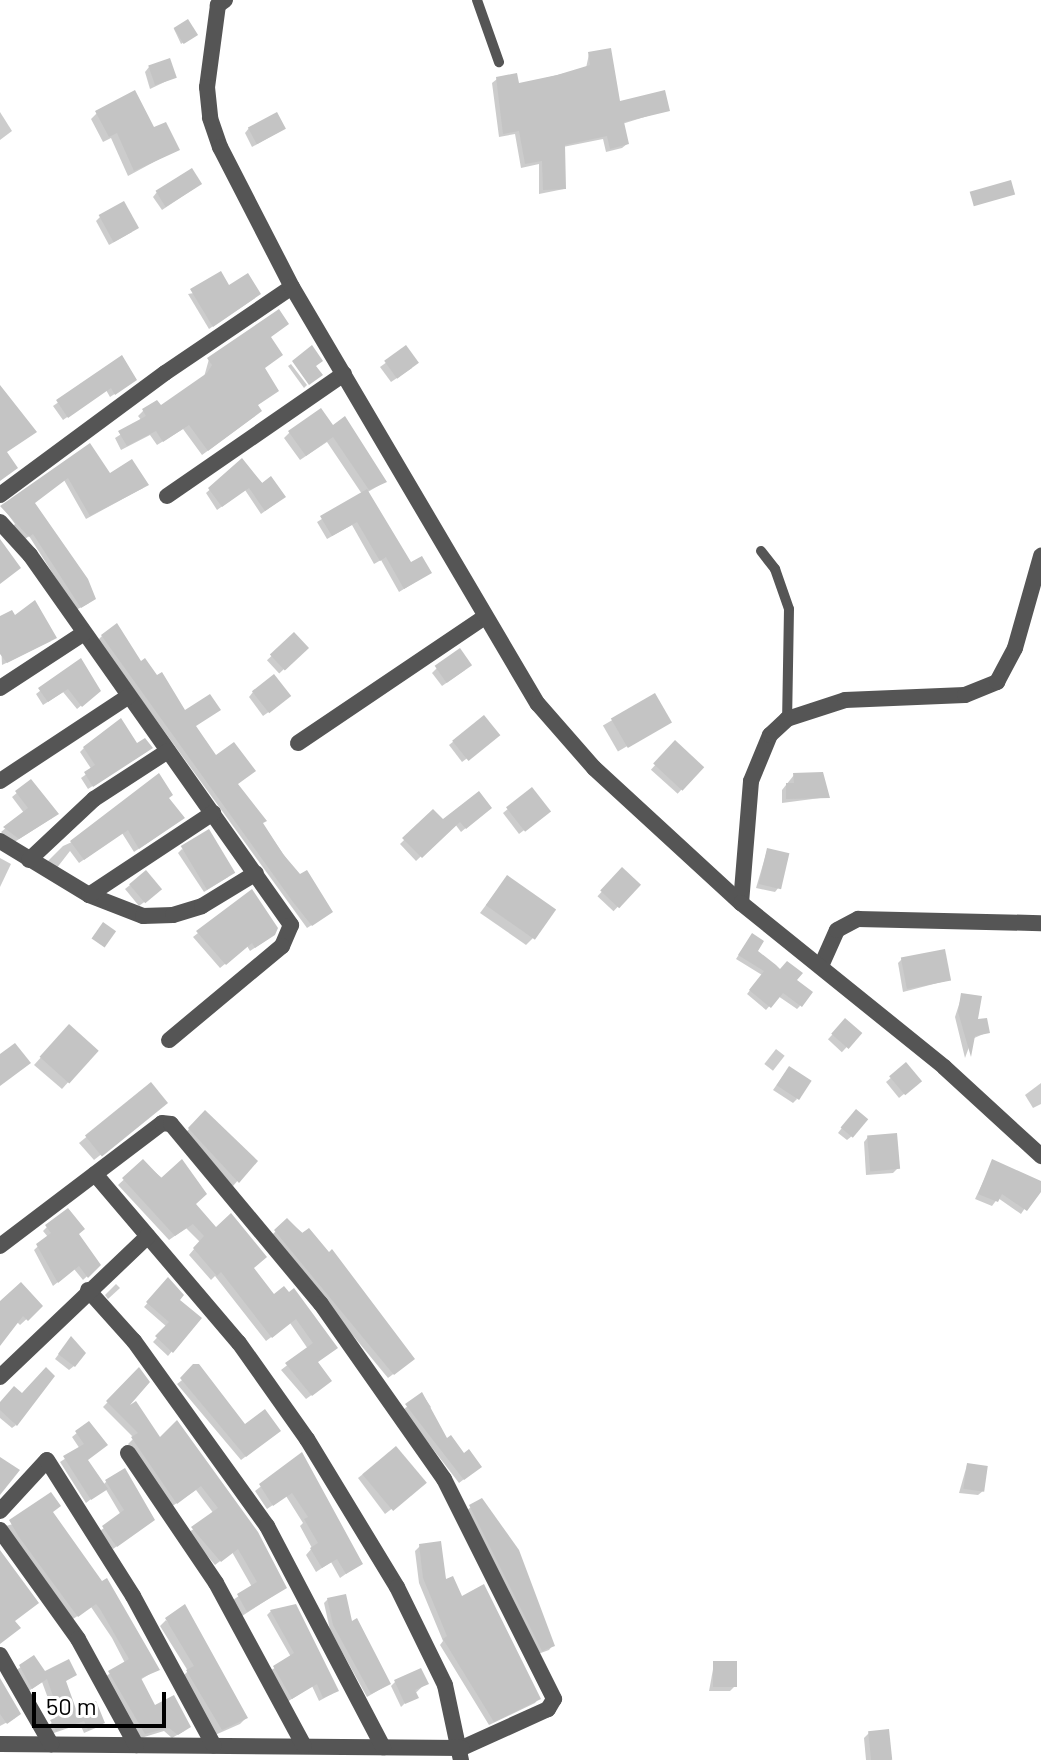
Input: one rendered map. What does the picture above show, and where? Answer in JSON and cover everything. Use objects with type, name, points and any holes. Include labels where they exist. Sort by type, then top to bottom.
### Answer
[{"type":"street","points":[[220,2],[207,87],[210,118],[292,287],[529,691],[568,741],[741,903],[821,966],[1041,1156]]},
{"type":"street","points":[[0,495],[165,373],[292,287]]},
{"type":"street","points":[[167,496],[344,374]]},
{"type":"street","points":[[0,522],[30,555],[287,917],[287,941],[169,1040]]},
{"type":"street","points":[[741,903],[751,781],[770,735],[787,719],[845,700],[965,695],[997,682],[1015,648],[1041,556]]},
{"type":"street","points":[[298,743],[485,617]]},
{"type":"street","points":[[0,688],[84,633]]},
{"type":"street","points":[[0,781],[129,696]]},
{"type":"street","points":[[29,860],[94,799],[168,751]]},
{"type":"street","points":[[89,895],[213,813]]},
{"type":"street","points":[[0,841],[89,895],[143,916],[173,915],[202,906],[256,873]]},
{"type":"street","points":[[821,966],[837,930],[858,919],[1041,923]]},
{"type":"street","points":[[0,1246],[162,1123],[171,1124],[321,1304],[444,1479],[554,1699],[552,1706],[537,1715],[462,1754],[383,1747],[0,1744]]},
{"type":"street","points":[[95,1174],[239,1343],[307,1439],[397,1587],[445,1685],[462,1754]]},
{"type":"street","points":[[0,1377],[148,1236]]},
{"type":"street","points":[[88,1290],[134,1341],[267,1526],[383,1747]]},
{"type":"street","points":[[128,1453],[216,1583],[304,1746]]},
{"type":"street","points":[[0,1511],[47,1460],[133,1596],[214,1746]]},
{"type":"street","points":[[0,1530],[78,1639],[136,1745]]},
{"type":"street","points":[[0,1655],[51,1744]]},
{"type":"lane","points":[[477,0],[499,62]]},
{"type":"lane","points":[[761,551],[775,569],[789,609],[787,719]]},
{"type":"building","points":[[188,19],[198,35],[184,44],[174,28]]},
{"type":"building","points":[[611,48],[620,101],[665,90],[670,111],[624,122],[629,144],[610,149],[607,136],[565,145],[566,189],[543,190],[542,161],[525,164],[519,131],[503,134],[496,77],[517,73],[519,83],[557,75],[590,65],[588,52]]},
{"type":"building","points":[[170,58],[177,78],[155,85],[148,65]]},
{"type":"building","points":[[135,90],[154,127],[166,122],[180,150],[134,171],[117,133],[109,137],[95,111]]},
{"type":"building","points":[[277,112],[286,129],[257,144],[248,127]]},
{"type":"building","points":[[192,168],[202,184],[166,207],[156,191]]},
{"type":"building","points":[[1011,180],[1015,194],[974,206],[970,192]]},
{"type":"building","points":[[124,201],[139,228],[114,242],[99,215]]},
{"type":"building","points":[[221,271],[229,285],[248,273],[261,294],[213,327],[190,289]]},
{"type":"building","points":[[279,309],[289,324],[271,337],[283,355],[265,368],[279,391],[258,405],[262,411],[208,451],[189,425],[163,442],[156,431],[127,446],[118,431],[146,416],[142,409],[157,400],[161,405],[207,373],[212,365],[207,358]]},
{"type":"building","points":[[312,345],[323,361],[316,366],[323,375],[309,385],[292,361]]},
{"type":"building","points":[[406,345],[419,363],[397,379],[384,361]]},
{"type":"building","points":[[122,355],[137,380],[115,395],[111,388],[68,418],[56,400]]},
{"type":"building","points":[[0,385],[37,432],[7,452],[18,468],[0,481]]},
{"type":"building","points":[[321,408],[333,425],[345,416],[387,482],[369,490],[333,437],[306,456],[288,431]]},
{"type":"building","points":[[90,443],[110,473],[132,459],[149,485],[90,516],[68,478],[35,503],[88,579],[96,599],[81,608],[33,534],[29,537],[0,506]]},
{"type":"building","points":[[242,458],[262,483],[271,476],[286,497],[265,511],[249,488],[222,507],[208,488]]},
{"type":"building","points":[[367,489],[411,562],[422,556],[432,573],[404,589],[386,557],[380,561],[357,522],[332,536],[320,516]]},
{"type":"building","points":[[0,539],[21,568],[0,584]]},
{"type":"building","points":[[35,600],[57,638],[7,663],[0,654],[0,616],[12,610],[15,615]]},
{"type":"building","points":[[117,623],[141,661],[145,658],[157,675],[162,672],[185,710],[210,694],[221,710],[196,726],[216,755],[234,742],[256,771],[238,784],[267,821],[263,823],[283,854],[300,874],[307,870],[333,912],[312,926],[293,902],[101,635]]},
{"type":"building","points":[[294,632],[309,648],[285,671],[270,655]]},
{"type":"building","points":[[460,648],[472,665],[447,683],[435,666]]},
{"type":"building","points":[[81,658],[101,691],[82,707],[68,689],[48,702],[38,688]]},
{"type":"building","points":[[274,674],[291,696],[269,713],[252,691]]},
{"type":"building","points":[[655,693],[672,722],[628,748],[611,718]]},
{"type":"building","points":[[484,715],[500,735],[468,761],[452,741]]},
{"type":"building","points":[[121,718],[137,743],[145,738],[153,748],[93,787],[84,772],[95,765],[83,747]]},
{"type":"building","points":[[675,740],[704,767],[682,791],[653,763]]},
{"type":"building","points":[[823,772],[830,798],[786,799],[786,783],[794,783],[793,773]]},
{"type":"building","points":[[159,773],[173,795],[169,798],[185,818],[139,849],[128,830],[84,860],[70,841]]},
{"type":"building","points":[[31,779],[59,814],[19,839],[3,827],[28,808],[15,791]]},
{"type":"building","points":[[532,787],[551,811],[525,832],[506,807]]},
{"type":"building","points":[[479,791],[492,808],[466,829],[460,822],[422,858],[402,838],[433,809],[443,819]]},
{"type":"building","points":[[209,829],[235,873],[207,890],[181,846]]},
{"type":"building","points":[[767,848],[789,853],[781,889],[759,884]]},
{"type":"building","points":[[622,867],[641,885],[619,908],[600,890]]},
{"type":"building","points":[[146,870],[162,889],[145,903],[129,884]]},
{"type":"building","points":[[507,875],[556,909],[535,940],[486,905]]},
{"type":"building","points":[[252,889],[278,928],[275,935],[255,948],[252,943],[226,965],[196,931]]},
{"type":"building","points":[[103,922],[116,931],[105,948],[92,938]]},
{"type":"building","points":[[752,933],[764,941],[758,951],[780,969],[787,961],[803,973],[797,980],[813,992],[802,1007],[783,993],[771,1008],[749,990],[764,971],[738,955]]},
{"type":"building","points":[[945,949],[951,980],[907,989],[901,958]]},
{"type":"building","points":[[961,993],[982,996],[978,1019],[987,1018],[990,1033],[975,1036],[971,1057],[958,1012]]},
{"type":"building","points":[[845,1018],[862,1033],[849,1049],[831,1034]]},
{"type":"building","points":[[69,1024],[99,1051],[69,1083],[40,1057]]},
{"type":"building","points":[[15,1043],[31,1063],[0,1086],[0,1054]]},
{"type":"building","points":[[906,1062],[922,1081],[905,1095],[889,1076]]},
{"type":"building","points":[[789,1066],[812,1081],[799,1100],[776,1085]]},
{"type":"building","points":[[151,1082],[168,1103],[102,1156],[85,1135]]},
{"type":"building","points":[[856,1109],[868,1119],[853,1138],[841,1127]]},
{"type":"building","points":[[205,1110],[258,1161],[239,1183],[188,1128]]},
{"type":"building","points":[[897,1133],[900,1169],[870,1171],[867,1136]]},
{"type":"building","points":[[143,1159],[161,1178],[182,1159],[207,1194],[196,1204],[216,1227],[231,1213],[267,1257],[254,1268],[274,1294],[284,1286],[289,1292],[294,1288],[338,1348],[318,1362],[332,1381],[312,1396],[285,1363],[313,1343],[296,1319],[272,1338],[221,1272],[217,1276],[193,1248],[204,1236],[193,1224],[175,1236],[122,1178]]},
{"type":"building","points":[[992,1159],[1041,1181],[1041,1192],[1027,1211],[1002,1194],[998,1202],[978,1194]]},
{"type":"building","points":[[68,1208],[85,1229],[79,1234],[101,1265],[88,1278],[79,1266],[58,1283],[36,1244],[51,1233],[45,1225]]},
{"type":"building","points":[[287,1218],[302,1233],[309,1228],[329,1252],[332,1249],[415,1359],[394,1375],[274,1230]]},
{"type":"building","points":[[168,1277],[184,1295],[180,1300],[202,1318],[173,1353],[155,1336],[169,1322],[146,1302]]},
{"type":"building","points":[[21,1282],[43,1306],[28,1321],[23,1316],[0,1346],[0,1301]]},
{"type":"building","points":[[71,1336],[86,1353],[75,1367],[58,1354]]},
{"type":"building","points":[[193,1364],[199,1364],[245,1424],[265,1409],[281,1431],[246,1457],[180,1378]]},
{"type":"building","points":[[46,1367],[55,1376],[17,1426],[0,1410],[0,1402],[14,1386],[22,1393]]},
{"type":"building","points":[[139,1367],[150,1382],[130,1405],[136,1401],[160,1437],[177,1420],[258,1532],[287,1588],[247,1612],[237,1594],[257,1582],[238,1549],[221,1562],[191,1527],[218,1508],[201,1486],[177,1504],[131,1437],[138,1433],[106,1401]]},
{"type":"building","points":[[422,1392],[447,1438],[451,1435],[464,1453],[469,1449],[482,1467],[464,1480],[405,1404]]},
{"type":"building","points":[[89,1421],[108,1445],[88,1460],[108,1489],[91,1500],[63,1456],[84,1444],[75,1431]]},
{"type":"building","points":[[396,1446],[427,1483],[393,1511],[362,1474]]},
{"type":"building","points":[[302,1452],[363,1564],[346,1574],[337,1559],[322,1568],[310,1548],[318,1543],[304,1519],[308,1517],[292,1493],[273,1506],[259,1484]]},
{"type":"building","points":[[0,1457],[20,1470],[0,1495]]},
{"type":"building","points":[[967,1463],[988,1466],[984,1492],[963,1489]]},
{"type":"building","points":[[125,1468],[155,1520],[117,1547],[102,1526],[124,1510],[105,1480]]},
{"type":"building","points":[[51,1492],[61,1506],[53,1512],[102,1581],[107,1578],[160,1670],[141,1678],[155,1705],[174,1695],[191,1727],[178,1735],[169,1728],[145,1734],[108,1671],[129,1659],[100,1609],[96,1604],[78,1617],[9,1520]]},
{"type":"building","points":[[482,1498],[519,1550],[555,1646],[542,1651],[469,1505]]},
{"type":"building","points":[[441,1541],[446,1579],[453,1576],[462,1596],[484,1584],[541,1699],[494,1722],[443,1639],[447,1636],[423,1578],[419,1544]]},
{"type":"building","points":[[0,1550],[39,1603],[15,1621],[21,1628],[0,1644]]},
{"type":"building","points":[[346,1594],[352,1621],[357,1618],[391,1684],[371,1694],[333,1625],[327,1598]]},
{"type":"building","points":[[185,1604],[248,1718],[222,1730],[186,1670],[194,1666],[165,1618]]},
{"type":"building","points":[[296,1604],[339,1691],[323,1698],[317,1684],[292,1699],[273,1666],[294,1653],[270,1610]]},
{"type":"building","points":[[34,1655],[45,1671],[69,1659],[77,1675],[66,1681],[76,1709],[96,1701],[105,1723],[88,1730],[84,1721],[56,1731],[50,1720],[60,1716],[47,1679],[32,1689],[19,1665]]},
{"type":"building","points":[[713,1661],[737,1661],[737,1687],[713,1687]]},
{"type":"building","points":[[421,1668],[429,1684],[415,1690],[419,1698],[405,1704],[394,1680]]},
{"type":"building","points":[[0,1678],[21,1714],[7,1724],[0,1714]]},
{"type":"building","points":[[889,1729],[892,1760],[871,1760],[868,1731]]}]
